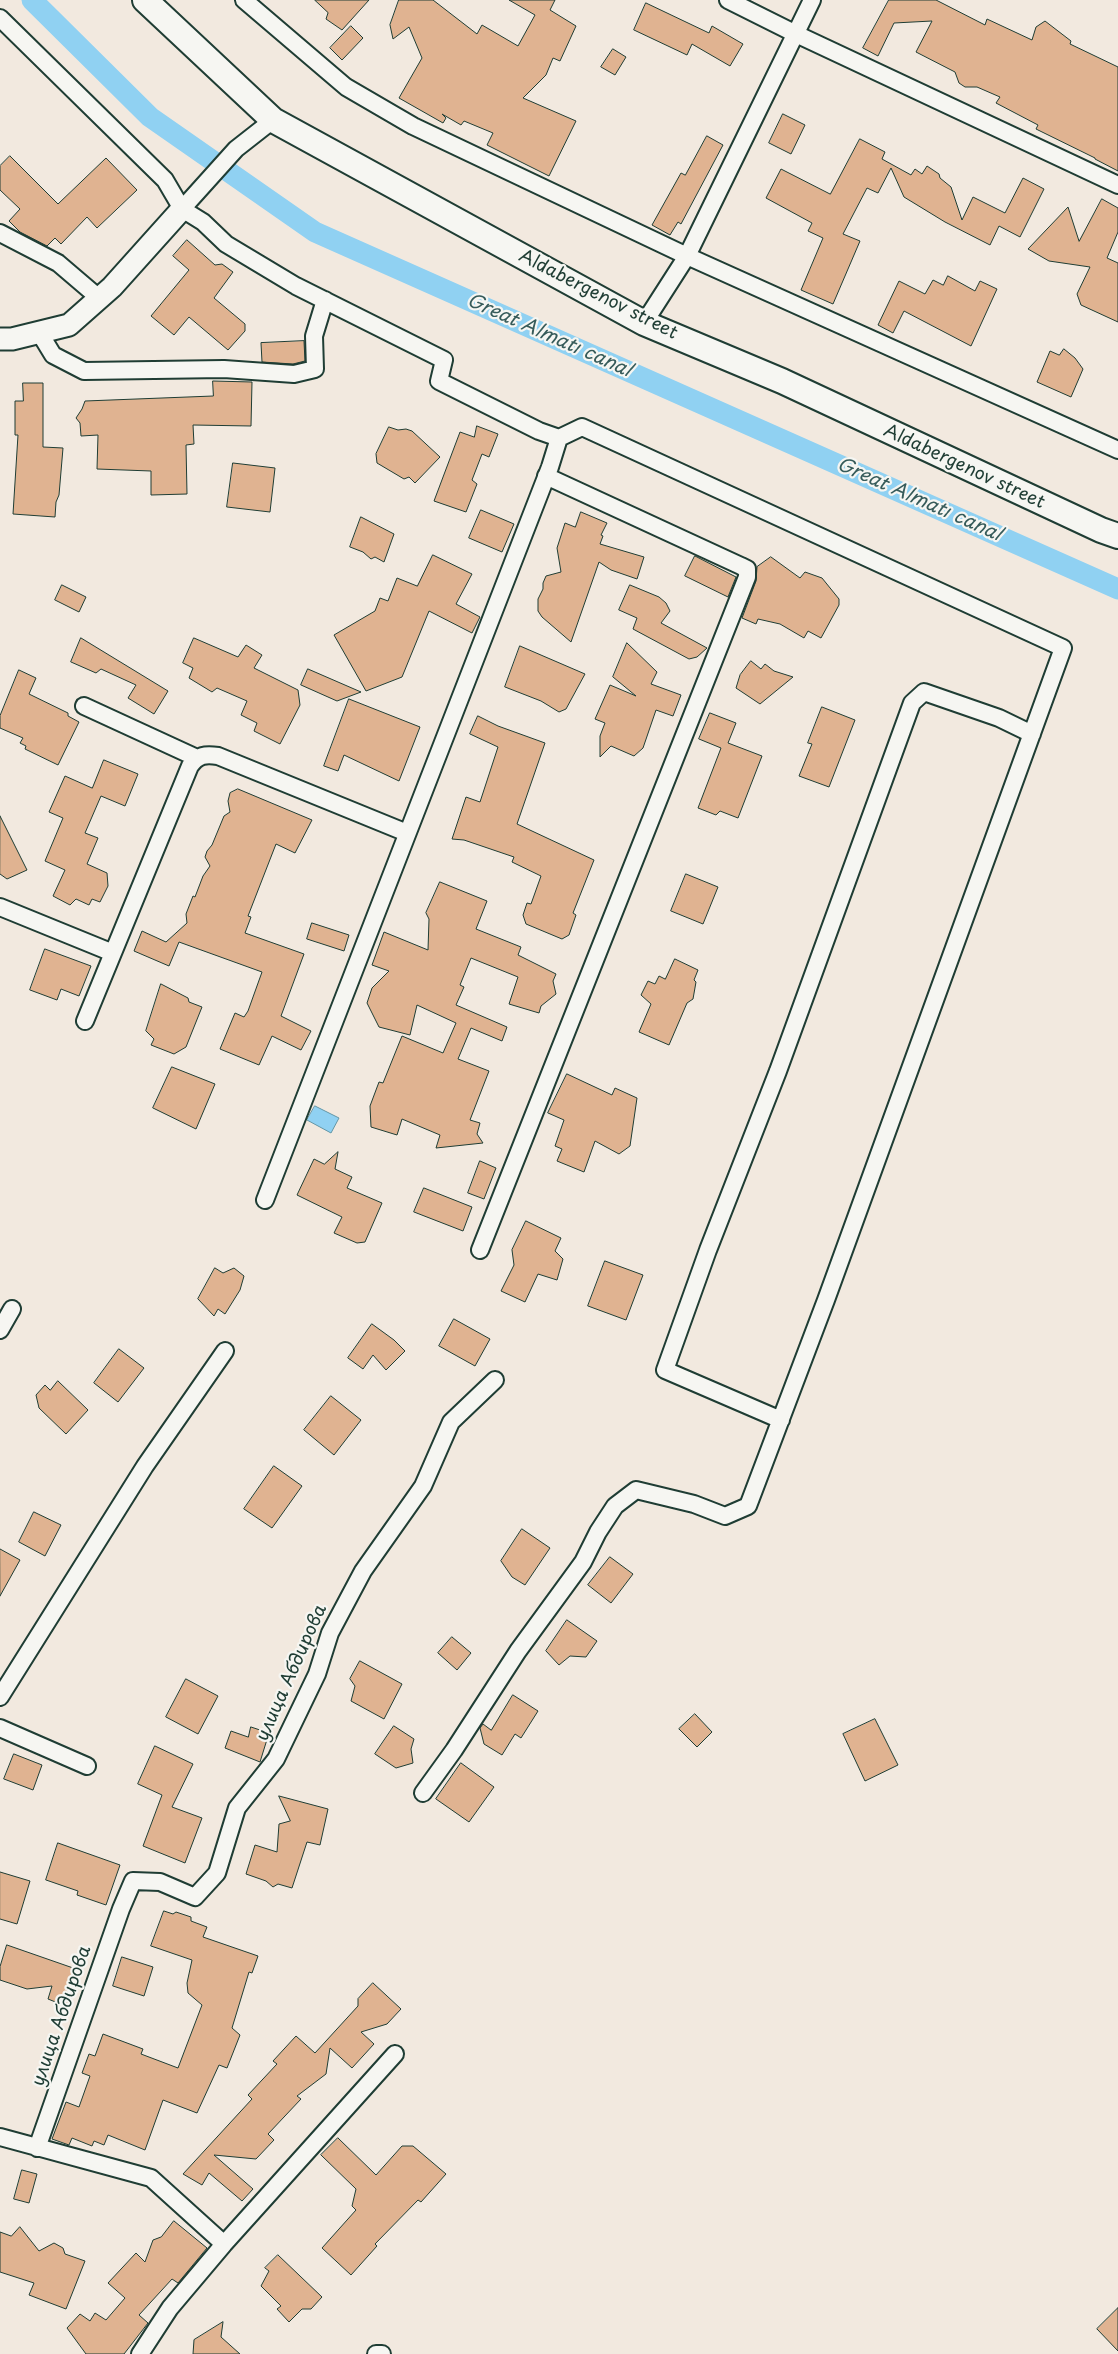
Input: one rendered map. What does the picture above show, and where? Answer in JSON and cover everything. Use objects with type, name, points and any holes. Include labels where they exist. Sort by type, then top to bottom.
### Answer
[{"type":"main road","name":"Aldabergenov street","points":[[145,0],[273,120],[644,323],[782,381],[1101,530],[1118,536]]},
{"type":"street","points":[[244,0],[346,87],[413,126],[687,256],[1118,450]]},
{"type":"street","points":[[728,0],[796,34],[1118,185]]},
{"type":"street","points":[[644,323],[687,256],[812,0]]},
{"type":"street","points":[[0,18],[165,180],[182,209],[203,222],[226,244],[296,286],[444,360],[439,380],[540,431],[558,438],[582,427],[1063,648],[748,1506],[725,1516],[694,1504],[636,1490],[615,1506],[598,1532],[583,1562],[518,1651],[454,1750],[423,1793]]},
{"type":"street","points":[[0,339],[12,339],[69,325],[125,273],[236,149],[273,120]]},
{"type":"street","points":[[0,233],[58,264],[99,298]]},
{"type":"street","points":[[39,332],[53,355],[84,371],[224,369],[294,374],[315,369],[314,336],[325,300]]},
{"type":"street","points":[[266,1200],[546,476],[558,438]]},
{"type":"street","points":[[480,1250],[748,577],[747,569],[741,566],[546,476]]},
{"type":"street","points":[[781,1420],[665,1370],[708,1250],[778,1071],[912,704],[924,692],[999,718],[1032,734]]},
{"type":"street","points":[[84,706],[197,758]]},
{"type":"street","points":[[85,1020],[190,766],[197,758],[207,754],[218,756],[407,833]]},
{"type":"street","points":[[0,907],[113,953]]},
{"type":"street","points":[[0,1330],[12,1309]]},
{"type":"street","points":[[0,1697],[145,1466],[225,1351]]},
{"type":"street","name":"улица Абдирова","points":[[37,2148],[120,1909],[133,1881],[160,1882],[195,1897],[217,1873],[237,1808],[276,1759],[316,1674],[330,1633],[363,1571],[423,1486],[451,1422],[495,1380]]},
{"type":"street","points":[[0,1728],[87,1766]]},
{"type":"street","points":[[140,2354],[170,2308],[224,2244],[394,2054]]},
{"type":"street","points":[[0,2136],[37,2148],[151,2178],[224,2244]]},
{"type":"street","points":[[376,2354],[382,2354]]},
{"type":"water","points":[[315,1106],[339,1118],[331,1133],[307,1120]]},
{"type":"building","points":[[315,0],[369,0],[342,30],[326,19],[328,13]]},
{"type":"building","points":[[399,0],[433,0],[477,34],[482,25],[518,46],[535,15],[509,0],[555,0],[550,10],[576,26],[560,61],[553,58],[546,75],[523,98],[576,121],[549,176],[487,145],[493,133],[464,121],[461,125],[442,114],[446,118],[443,123],[399,98],[422,58],[409,27],[393,39],[390,25]]},
{"type":"building","points":[[889,0],[936,0],[985,25],[987,19],[1032,40],[1036,27],[1045,21],[1071,41],[1070,44],[1118,67],[1118,171],[1036,129],[1038,125],[996,103],[1000,97],[977,87],[965,87],[959,83],[955,72],[916,52],[932,21],[894,23],[878,56],[863,48]]},
{"type":"building","points":[[646,3],[709,33],[712,26],[743,44],[730,66],[692,44],[687,55],[634,30]]},
{"type":"building","points":[[351,26],[363,38],[342,60],[330,48]]},
{"type":"building","points":[[613,49],[626,57],[615,75],[601,67]]},
{"type":"building","points":[[783,114],[805,125],[791,154],[769,143]]},
{"type":"building","points":[[707,136],[723,145],[681,224],[678,222],[670,235],[652,225],[681,173],[685,175]]},
{"type":"building","points":[[860,139],[885,152],[882,159],[911,175],[915,169],[922,174],[927,166],[939,174],[940,178],[951,187],[962,220],[973,197],[1005,213],[1023,178],[1044,189],[1020,237],[999,226],[990,245],[945,222],[904,197],[891,168],[878,193],[867,188],[843,234],[860,241],[833,304],[801,290],[823,238],[808,231],[812,223],[766,198],[781,169],[830,194]]},
{"type":"building","points":[[10,156],[58,204],[106,158],[137,190],[97,228],[87,217],[61,244],[55,238],[47,246],[20,232],[9,221],[20,209],[0,190],[0,166]]},
{"type":"building","points":[[1102,199],[1118,208],[1118,232],[1107,258],[1118,263],[1118,322],[1081,305],[1077,294],[1090,267],[1049,261],[1028,249],[1068,207],[1079,241]]},
{"type":"building","points":[[187,240],[215,265],[222,264],[233,272],[214,298],[245,324],[245,331],[228,350],[189,317],[174,335],[151,316],[189,270],[173,256]]},
{"type":"building","points":[[948,276],[975,291],[980,281],[997,289],[971,346],[904,311],[893,333],[878,325],[899,281],[925,294],[933,280],[943,285]]},
{"type":"building","points":[[304,341],[305,361],[293,364],[262,362],[261,343]]},
{"type":"building","points":[[1064,349],[1075,358],[1083,369],[1071,397],[1037,382],[1050,351],[1059,355]]},
{"type":"building","points":[[213,381],[252,382],[251,426],[193,425],[194,444],[186,445],[187,494],[151,495],[151,471],[97,469],[98,435],[81,436],[80,423],[76,418],[85,401],[213,396]]},
{"type":"building","points":[[23,383],[43,383],[43,447],[63,448],[55,517],[13,514],[18,435],[15,435],[15,401],[23,401]]},
{"type":"building","points":[[477,426],[498,434],[489,457],[482,454],[472,480],[477,484],[466,512],[434,501],[460,432],[474,437]]},
{"type":"building","points":[[389,427],[412,431],[440,457],[415,483],[409,477],[404,479],[377,463],[376,454]]},
{"type":"building","points":[[233,463],[275,468],[270,512],[227,507]]},
{"type":"building","points":[[481,510],[514,524],[502,552],[469,538]]},
{"type":"building","points":[[581,512],[607,523],[601,535],[603,536],[600,544],[644,557],[637,579],[611,570],[599,562],[571,642],[542,617],[538,611],[538,599],[546,576],[561,572],[557,548],[565,523],[575,527]]},
{"type":"building","points":[[361,517],[394,534],[384,562],[375,557],[371,559],[363,552],[350,547]]},
{"type":"building","points":[[433,555],[472,574],[456,604],[480,617],[472,633],[429,611],[402,677],[366,691],[334,635],[375,611],[380,598],[388,601],[397,578],[417,586]]},
{"type":"building","points":[[695,556],[736,577],[728,597],[685,576]]},
{"type":"building","points":[[771,557],[800,578],[805,572],[822,578],[839,599],[839,605],[821,638],[808,631],[804,638],[780,624],[758,619],[756,624],[742,618],[756,581],[757,567]]},
{"type":"building","points":[[62,585],[86,597],[79,612],[55,600]]},
{"type":"building","points":[[630,585],[659,597],[666,603],[670,611],[661,623],[707,648],[697,657],[689,659],[633,629],[637,618],[619,610]]},
{"type":"building","points":[[81,638],[168,691],[154,714],[128,698],[136,685],[101,669],[96,673],[71,662]]},
{"type":"building","points":[[194,638],[238,657],[246,645],[262,655],[254,668],[298,690],[300,705],[280,744],[254,731],[257,723],[241,715],[247,701],[217,688],[212,692],[189,678],[193,668],[183,663]]},
{"type":"building","points":[[627,643],[657,672],[651,684],[681,695],[673,716],[656,710],[643,748],[634,756],[611,746],[600,757],[600,736],[605,723],[595,719],[610,685],[636,696],[613,677]]},
{"type":"building","points":[[520,646],[585,674],[566,709],[559,712],[541,701],[505,687]]},
{"type":"building","points":[[751,661],[761,669],[765,664],[774,671],[793,677],[760,704],[736,688],[740,675]]},
{"type":"building","points":[[308,669],[361,692],[337,701],[301,685]]},
{"type":"building","points":[[19,670],[36,678],[29,694],[68,713],[68,716],[79,722],[58,765],[25,749],[26,746],[20,743],[23,738],[0,728],[0,716]]},
{"type":"building","points":[[349,699],[420,727],[399,781],[344,755],[338,771],[324,766]]},
{"type":"building","points":[[822,707],[855,720],[829,787],[799,776],[812,744],[808,743]]},
{"type":"building","points":[[710,713],[736,723],[728,743],[762,756],[738,818],[720,811],[716,815],[698,808],[721,748],[699,739]]},
{"type":"building","points":[[478,716],[498,726],[545,743],[517,824],[594,860],[573,913],[576,915],[569,935],[562,939],[526,924],[523,915],[527,903],[531,904],[541,876],[512,862],[514,857],[464,840],[452,839],[466,797],[480,802],[498,747],[470,734]]},
{"type":"building","points":[[104,760],[138,774],[125,806],[101,796],[85,833],[98,838],[87,864],[107,873],[108,886],[100,902],[92,899],[89,905],[76,899],[70,905],[53,896],[65,870],[45,861],[63,818],[49,812],[65,776],[92,788]]},
{"type":"building","points":[[238,789],[312,820],[295,853],[276,844],[248,916],[251,917],[245,933],[304,954],[281,1016],[311,1031],[301,1050],[272,1036],[259,1065],[220,1049],[235,1013],[244,1017],[248,1011],[262,972],[179,942],[169,966],[134,951],[142,931],[166,942],[187,923],[186,914],[193,896],[195,897],[203,876],[210,866],[205,857],[207,851],[212,845],[224,816],[230,812],[228,801],[230,793]]},
{"type":"building","points":[[0,816],[27,870],[7,879],[0,874]]},
{"type":"building","points":[[686,874],[718,887],[703,924],[671,911]]},
{"type":"building","points":[[440,882],[487,901],[476,929],[521,947],[518,955],[556,974],[553,981],[556,994],[541,1006],[539,1013],[509,1004],[518,977],[471,958],[460,985],[464,987],[456,1005],[507,1027],[502,1041],[471,1028],[458,1059],[489,1071],[470,1120],[480,1123],[477,1134],[483,1143],[436,1148],[440,1135],[402,1119],[397,1135],[371,1127],[370,1106],[379,1082],[383,1083],[402,1036],[443,1053],[456,1023],[417,1005],[410,1035],[379,1027],[367,1003],[372,988],[389,971],[372,965],[384,932],[428,950],[429,919],[426,913]]},
{"type":"building","points":[[312,923],[349,935],[344,951],[307,939]]},
{"type":"building","points":[[45,949],[91,966],[79,996],[61,989],[57,1000],[30,990]]},
{"type":"building","points":[[675,959],[698,970],[694,980],[696,982],[693,999],[687,1003],[669,1045],[639,1032],[651,1004],[641,995],[648,981],[655,984],[659,976],[665,979]]},
{"type":"building","points":[[161,984],[188,998],[189,1002],[202,1007],[186,1047],[174,1054],[151,1045],[154,1039],[146,1031]]},
{"type":"building","points":[[172,1067],[215,1084],[196,1129],[153,1108]]},
{"type":"building","points":[[567,1074],[612,1095],[615,1088],[637,1098],[630,1146],[619,1154],[595,1141],[584,1172],[557,1161],[562,1149],[555,1146],[564,1120],[548,1113]]},
{"type":"building","points":[[338,1152],[335,1169],[352,1177],[347,1188],[382,1203],[365,1242],[357,1243],[334,1233],[342,1217],[297,1195],[314,1159],[324,1164]]},
{"type":"building","points":[[480,1161],[496,1168],[484,1199],[468,1193]]},
{"type":"building","points":[[424,1188],[472,1207],[463,1231],[414,1212]]},
{"type":"building","points":[[526,1221],[561,1238],[555,1251],[563,1259],[557,1280],[538,1274],[525,1302],[501,1291],[514,1265],[512,1250]]},
{"type":"building","points":[[605,1261],[643,1275],[626,1320],[588,1306]]},
{"type":"building","points":[[215,1268],[223,1273],[234,1268],[244,1276],[240,1290],[225,1314],[218,1309],[214,1316],[198,1299]]},
{"type":"building","points":[[454,1319],[490,1339],[475,1366],[439,1346]]},
{"type":"building","points":[[372,1324],[394,1340],[405,1351],[386,1370],[373,1355],[363,1369],[348,1358]]},
{"type":"building","points":[[119,1349],[144,1368],[118,1402],[94,1383]]},
{"type":"building","points":[[58,1381],[88,1410],[66,1434],[39,1408],[36,1395],[45,1385],[50,1390]]},
{"type":"building","points":[[331,1396],[361,1420],[334,1455],[304,1430]]},
{"type":"building","points":[[274,1466],[302,1486],[272,1528],[244,1509]]},
{"type":"building","points":[[34,1512],[61,1525],[45,1556],[19,1542]]},
{"type":"building","points":[[522,1529],[550,1548],[525,1585],[512,1577],[501,1561]]},
{"type":"building","points":[[0,1549],[20,1560],[0,1596]]},
{"type":"building","points":[[610,1557],[633,1574],[611,1603],[588,1585]]},
{"type":"building","points":[[567,1620],[597,1641],[586,1657],[570,1656],[559,1665],[546,1651]]},
{"type":"building","points":[[452,1637],[471,1653],[457,1670],[438,1653]]},
{"type":"building","points":[[360,1661],[402,1684],[384,1719],[351,1701],[355,1686],[350,1679]]},
{"type":"building","points":[[186,1679],[218,1696],[198,1734],[166,1717]]},
{"type":"building","points":[[513,1695],[538,1711],[521,1738],[515,1734],[502,1755],[484,1744],[480,1728],[483,1724],[491,1730]]},
{"type":"building","points":[[695,1714],[712,1732],[697,1747],[679,1729]]},
{"type":"building","points":[[875,1719],[898,1765],[865,1781],[843,1734]]},
{"type":"building","points":[[394,1726],[414,1739],[411,1749],[413,1763],[396,1768],[375,1754]]},
{"type":"building","points":[[251,1727],[269,1733],[260,1762],[225,1748],[231,1731],[248,1737]]},
{"type":"building","points":[[155,1746],[193,1764],[172,1807],[202,1818],[185,1863],[143,1846],[162,1795],[138,1784]]},
{"type":"building","points":[[14,1754],[42,1765],[33,1790],[4,1779]]},
{"type":"building","points":[[461,1763],[494,1787],[469,1822],[436,1799]]},
{"type":"building","points":[[279,1796],[328,1809],[320,1845],[307,1842],[292,1888],[278,1884],[273,1887],[266,1881],[246,1874],[255,1845],[277,1852],[279,1824],[290,1821]]},
{"type":"building","points":[[58,1843],[120,1865],[106,1905],[77,1895],[78,1891],[46,1880]]},
{"type":"building","points":[[0,1872],[30,1881],[17,1924],[0,1919]]},
{"type":"building","points":[[164,1911],[173,1914],[176,1912],[191,1917],[191,1921],[207,1927],[203,1937],[258,1956],[252,1973],[249,1972],[232,2028],[240,2035],[227,2068],[219,2065],[197,2113],[163,2100],[145,2150],[108,2135],[104,2145],[94,2141],[92,2146],[72,2138],[69,2145],[52,2139],[66,2102],[79,2107],[90,2076],[82,2073],[89,2054],[95,2056],[103,2034],[143,2049],[141,2054],[178,2068],[202,2005],[188,1993],[187,1983],[192,1960],[151,1946]]},
{"type":"building","points":[[7,1945],[76,1969],[69,1990],[74,1992],[68,2007],[48,1999],[52,1986],[27,1989],[0,1980],[0,1967]]},
{"type":"building","points":[[122,1957],[153,1967],[144,1996],[113,1986]]},
{"type":"building","points":[[373,1983],[401,2009],[387,2024],[361,2032],[374,2044],[352,2068],[330,2048],[326,2074],[297,2096],[301,2099],[268,2134],[274,2140],[256,2159],[214,2155],[253,2189],[242,2201],[209,2173],[202,2185],[183,2174],[252,2099],[248,2095],[277,2064],[273,2061],[296,2036],[315,2053],[358,2006],[358,1999]]},
{"type":"building","points":[[338,2138],[376,2175],[402,2146],[413,2146],[446,2174],[421,2202],[418,2200],[375,2244],[377,2246],[351,2275],[322,2248],[356,2210],[352,2206],[356,2189],[321,2155]]},
{"type":"building","points":[[22,2170],[37,2174],[29,2203],[14,2199]]},
{"type":"building","points":[[174,2221],[207,2248],[178,2283],[172,2279],[139,2315],[148,2323],[124,2354],[86,2354],[67,2328],[80,2314],[90,2321],[95,2313],[106,2320],[125,2298],[108,2283],[136,2253],[145,2262],[153,2240],[161,2237]]},
{"type":"building","points":[[20,2227],[39,2251],[54,2243],[63,2248],[65,2254],[85,2261],[66,2309],[29,2295],[34,2283],[0,2272],[0,2232],[11,2236]]},
{"type":"building","points":[[278,2255],[322,2297],[311,2309],[302,2309],[289,2322],[277,2309],[281,2306],[261,2286],[269,2271],[265,2268]]},
{"type":"building","points":[[1118,2308],[1118,2351],[1097,2329]]},
{"type":"building","points":[[223,2322],[221,2337],[240,2354],[193,2354],[194,2340]]},
{"type":"waterway","name":"Great Almatı canal","points":[[32,0],[150,117],[315,232],[1118,589]]}]
